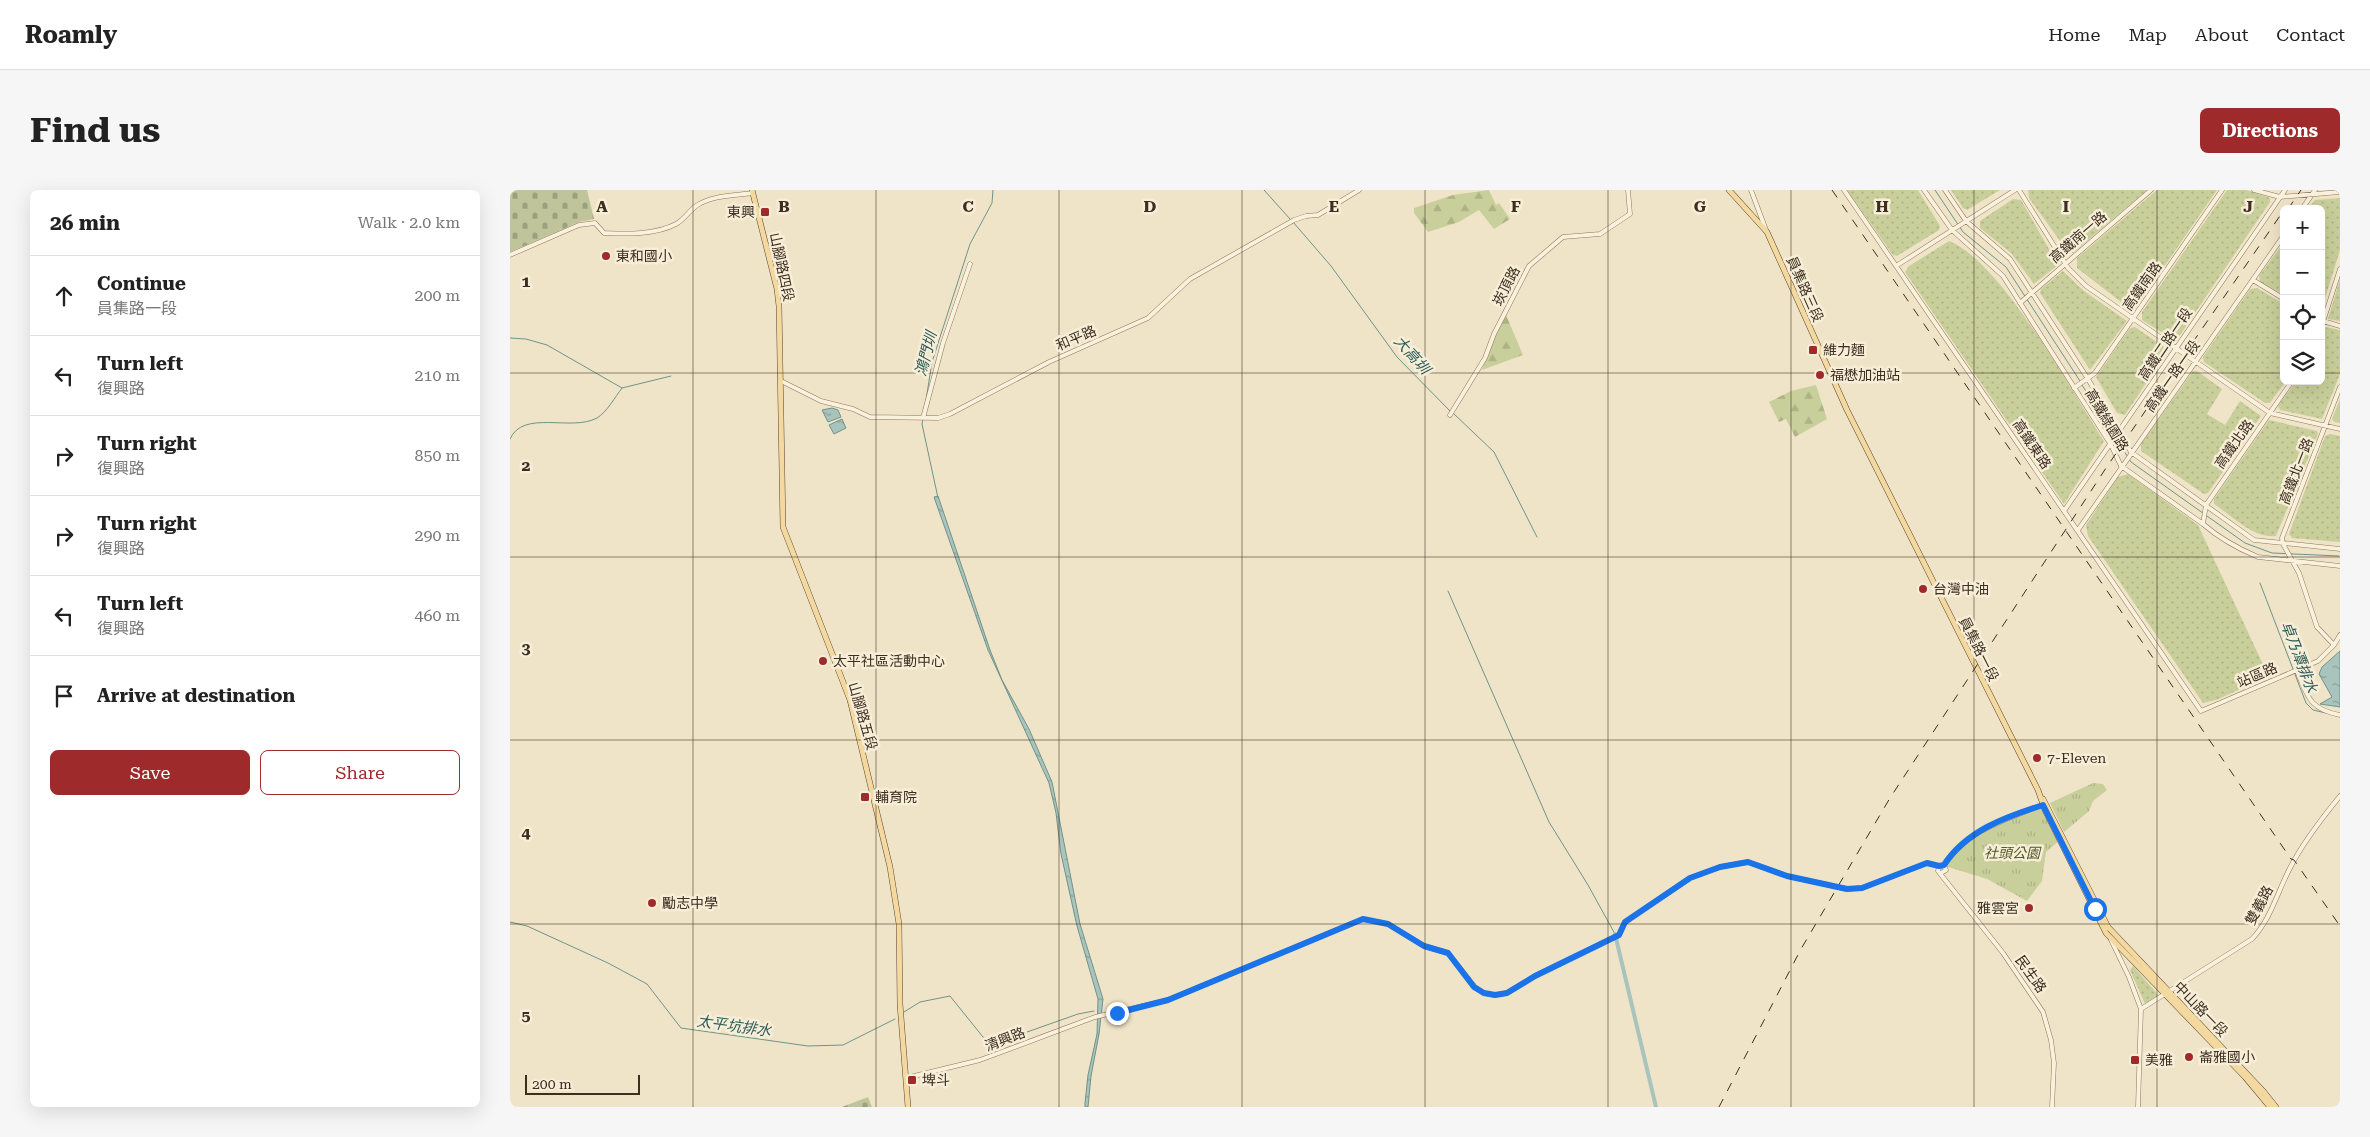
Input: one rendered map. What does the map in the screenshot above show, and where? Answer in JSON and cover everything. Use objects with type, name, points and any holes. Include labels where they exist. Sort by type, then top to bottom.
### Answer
[{"type":"main road","name":"員集路三段","points":[[1729,190],[1767,232],[1847,410]]},
{"type":"main road","name":"山腳路四段","points":[[752,192],[777,288],[780,316],[781,381]]},
{"type":"main road","name":"山腳路五段","points":[[781,381],[783,527],[850,700],[890,866],[898,914],[900,1004],[908,1107]]},
{"type":"main road","name":"員集路一段","points":[[1847,410],[2108,927]]},
{"type":"main road","name":"員集路一段","points":[[2045,804],[2106,933]]},
{"type":"main road","name":"中山路一段","points":[[2108,927],[2267,1104],[2276,1107]]},
{"type":"main road","name":"中山路一段","points":[[2106,933],[2167,993]]},
{"type":"street","name":"和平路","points":[[781,381],[821,401],[853,409],[870,417],[938,418],[950,414],[1049,362],[1148,318],[1190,279],[1292,221],[1306,216],[1318,215],[1359,190]]},
{"type":"street","name":"崁頂路","points":[[1450,414],[1485,358],[1494,334],[1525,270],[1563,237],[1600,234],[1630,214],[1628,190]]},
{"type":"street","points":[[1751,190],[1767,232]]},
{"type":"street","name":"高鐵東路","points":[[1844,190],[2201,711]]},
{"type":"street","name":"高鐵綠園路","points":[[1924,190],[1952,230],[1998,270],[2111,445],[2121,466],[2213,533],[2248,553],[2258,557],[2340,566]]},
{"type":"street","name":"高鐵綠園路","points":[[1945,190],[1966,221],[2010,258],[2088,379],[2132,452],[2254,540],[2340,549]]},
{"type":"street","points":[[1896,266],[2014,190]]},
{"type":"street","points":[[2019,190],[2065,263],[2086,286],[2270,413],[2340,429]]},
{"type":"street","name":"高鐵南一路","points":[[2020,302],[2151,190]]},
{"type":"street","name":"高鐵南路","points":[[2074,388],[2095,373],[2222,190]]},
{"type":"street","points":[[2254,190],[2280,198],[2340,192]]},
{"type":"street","name":"高鐵二路一段","points":[[2064,511],[2285,190]]},
{"type":"street","points":[[2305,205],[2315,190]]},
{"type":"street","points":[[510,255],[579,225],[589,223],[594,223],[604,233],[633,234],[677,224],[696,206],[710,199],[752,192]]},
{"type":"street","name":"高鐵一路一段","points":[[2078,530],[2280,241]]},
{"type":"street","points":[[922,418],[943,343],[970,264]]},
{"type":"street","points":[[2325,312],[2340,269]]},
{"type":"street","points":[[2253,280],[2280,297]]},
{"type":"street","points":[[2325,322],[2340,326]]},
{"type":"street","name":"高鐵北路","points":[[2203,524],[2206,505],[2289,385]]},
{"type":"street","name":"高鐵北一路","points":[[2282,544],[2282,538],[2340,387]]},
{"type":"street","points":[[2282,544],[2294,562],[2304,583],[2317,627],[2334,645]]},
{"type":"street","name":"站區路","points":[[2201,711],[2318,661],[2334,645],[2340,635]]},
{"type":"street","points":[[2295,671],[2309,700],[2324,712],[2340,715]]},
{"type":"street","name":"雙義路","points":[[2141,1009],[2252,939],[2266,921],[2294,860],[2320,820],[2340,796]]},
{"type":"street","points":[[1939,866],[1944,865],[1953,851],[1973,834],[1998,821],[2045,804]]},
{"type":"street","name":"清興路","points":[[906,1078],[980,1060],[1095,1017],[1168,1000],[1363,919],[1388,924],[1424,946],[1448,953],[1474,987],[1484,993],[1495,995],[1507,993],[1535,976],[1619,935],[1625,922],[1690,878],[1720,867],[1748,862],[1787,876],[1847,889],[1862,888],[1927,863],[1939,866]]},
{"type":"street","points":[[1941,873],[1946,870],[1944,865]]},
{"type":"street","name":"民生路","points":[[1939,866],[1938,871],[2003,953],[2043,1012],[2052,1048],[2052,1107]]},
{"type":"street","points":[[2106,933],[2108,927]]},
{"type":"street","name":"員集路一段","points":[[2106,933],[2118,950],[2141,1009],[2138,1107]]},
{"type":"green space","points":[[510,190],[587,190],[594,219],[579,222],[510,252]]},
{"type":"green space","points":[[1489,190],[1496,205],[1499,203],[1510,219],[1494,229],[1479,210],[1459,222],[1428,232],[1414,213],[1414,208],[1453,195]]},
{"type":"green space","points":[[1847,190],[1918,190],[1940,226],[1939,230],[1897,256],[1893,255]]},
{"type":"green space","points":[[1951,190],[2000,190],[1967,210],[1963,208]]},
{"type":"green space","points":[[2028,190],[2147,190],[2073,253],[2068,252],[2029,198]]},
{"type":"green space","points":[[2157,190],[2217,190],[2135,309],[2129,308],[2077,268],[2077,258]]},
{"type":"green space","points":[[2227,190],[2247,190],[2270,198],[2270,202],[2178,338],[2174,340],[2142,320],[2142,312]]},
{"type":"green space","points":[[2340,198],[2340,250],[2325,298],[2325,205],[2311,205],[2315,200]]},
{"type":"green space","points":[[2013,199],[2021,200],[2058,265],[2034,284],[2011,253],[1980,228],[1980,221]]},
{"type":"green space","points":[[1949,241],[1969,253],[2012,300],[2055,362],[2104,441],[2064,504],[1905,272],[1909,266]]},
{"type":"green space","points":[[2280,247],[2280,293],[2260,282],[2259,276]]},
{"type":"green space","points":[[2063,271],[2084,291],[2127,321],[2090,370],[2040,293],[2041,289]]},
{"type":"green space","points":[[2340,279],[2340,321],[2328,319]]},
{"type":"green space","points":[[2257,288],[2280,302],[2280,385],[2283,385],[2270,403],[2265,403],[2204,362],[2203,357],[2250,289]]},
{"type":"green space","points":[[1506,315],[1523,355],[1482,370],[1493,338]]},
{"type":"green space","points":[[2135,327],[2167,349],[2125,415],[2117,413],[2096,377],[2130,328]]},
{"type":"green space","points":[[2325,327],[2340,330],[2340,374],[2322,419],[2280,410],[2278,406],[2293,385],[2325,385]]},
{"type":"green space","points":[[2193,371],[2197,371],[2222,389],[2207,414],[2225,425],[2240,401],[2261,416],[2208,493],[2204,494],[2141,451],[2141,444]]},
{"type":"green space","points":[[1816,385],[1827,419],[1795,437],[1786,419],[1779,422],[1769,402],[1791,391]]},
{"type":"green space","points":[[2340,399],[2340,423],[2334,422],[2332,419]]},
{"type":"green space","points":[[2269,420],[2317,431],[2318,434],[2276,536],[2268,536],[2251,530],[2214,504],[2214,499]]},
{"type":"green space","points":[[2330,434],[2340,436],[2340,542],[2292,538],[2289,534],[2325,436]]},
{"type":"green space","points":[[2128,474],[2198,525],[2267,673],[2265,678],[2216,700],[2203,703],[2088,536],[2086,525],[2118,477]]},
{"type":"green space","points":[[2093,783],[2103,784],[2107,790],[2093,801],[2089,811],[2064,832],[2050,803]]},
{"type":"green space","name":"社頭公園","points":[[2043,805],[2060,840],[2046,852],[2042,881],[2027,901],[1987,879],[1945,866],[1953,853],[1975,834],[2001,821]]},
{"type":"green space","points":[[2133,966],[2160,997],[2146,1006],[2130,970]]},
{"type":"green space","points":[[868,1097],[872,1107],[842,1107]]},
{"type":"water","points":[[832,408],[838,410],[841,417],[828,422],[822,410]]},
{"type":"water","points":[[842,419],[846,428],[834,434],[829,425]]},
{"type":"water","points":[[938,496],[990,650],[1002,680],[1029,729],[1052,782],[1080,924],[1103,999],[1088,1107],[1085,1107],[1085,1103],[1088,1075],[1097,1034],[1098,999],[1077,926],[1061,854],[1056,813],[1049,783],[988,650],[934,497]]},
{"type":"water","points":[[2340,651],[2340,707],[2320,704],[2332,697],[2319,674],[2322,667]]},
{"type":"waterway","name":"鴻門圳","points":[[926,400],[932,362],[970,244],[992,203],[993,190]]},
{"type":"waterway","name":"大高圳","points":[[1264,190],[1290,219]]},
{"type":"waterway","points":[[1935,190],[1963,232],[2006,267],[2080,381]]},
{"type":"waterway","name":"大高圳","points":[[1293,222],[1331,266],[1397,357],[1450,411]]},
{"type":"waterway","points":[[510,338],[526,339],[547,345],[622,388],[671,376]]},
{"type":"waterway","points":[[2082,385],[2131,462],[2245,543],[2272,553],[2339,556]]},
{"type":"waterway","points":[[510,439],[516,430],[525,425],[549,422],[586,422],[597,418],[622,388]]},
{"type":"waterway","name":"大高圳","points":[[1453,413],[1494,452],[1537,537]]},
{"type":"waterway","name":"鴻門圳","points":[[923,419],[922,424],[938,498]]},
{"type":"waterway","name":"卓乃潭排水","points":[[2260,583],[2306,703],[2313,710],[2326,713]]},
{"type":"waterway","points":[[1448,591],[1549,822],[1588,885],[1615,934]]},
{"type":"waterway","name":"太平坑排水","points":[[510,922],[527,926],[608,963],[647,984],[681,1028],[808,1046],[843,1045],[895,1019]]},
{"type":"waterway","points":[[1615,934],[1656,1107]]},
{"type":"waterway","name":"太平坑排水","points":[[904,1012],[920,1002],[950,996],[983,1037],[993,1044],[1078,1014],[1094,1011]]},
{"type":"railway","points":[[1832,190],[2291,859],[2294,860],[2340,926]]},
{"type":"railway","points":[[2291,205],[2301,190]]},
{"type":"railway","points":[[1719,1107],[1801,949],[1890,798],[2106,468],[2280,216]]},
{"type":"place","name":"東興","points":[[765,212]]},
{"type":"place","name":"東和國小","points":[[606,256]]},
{"type":"place","name":"維力麵","points":[[1813,350]]},
{"type":"place","name":"福懋加油站","points":[[1820,375]]},
{"type":"place","name":"台灣中油","points":[[1923,589]]},
{"type":"place","name":"太平社區活動中心","points":[[823,661]]},
{"type":"place","name":"7-Eleven","points":[[2037,758]]},
{"type":"place","name":"輔育院","points":[[865,797]]},
{"type":"place","name":"勵志中學","points":[[652,903]]},
{"type":"place","name":"雅雲宮","points":[[2029,908]]},
{"type":"place","name":"崙雅國小","points":[[2189,1057]]},
{"type":"place","name":"美雅","points":[[2135,1060]]},
{"type":"place","name":"埤斗","points":[[912,1080]]},
{"type":"route","points":[[1117,1013],[1168,1000],[1210,981],[1238,973],[1297,945],[1363,919],[1388,924],[1424,946],[1448,953],[1477,990],[1490,995],[1499,995],[1511,991],[1535,976],[1619,935],[1625,922],[1690,878],[1720,867],[1748,862],[1787,876],[1847,889],[1862,888],[1927,863],[1939,866],[1944,865],[1953,851],[1973,834],[1998,821],[2043,805],[2095,909]]}]
